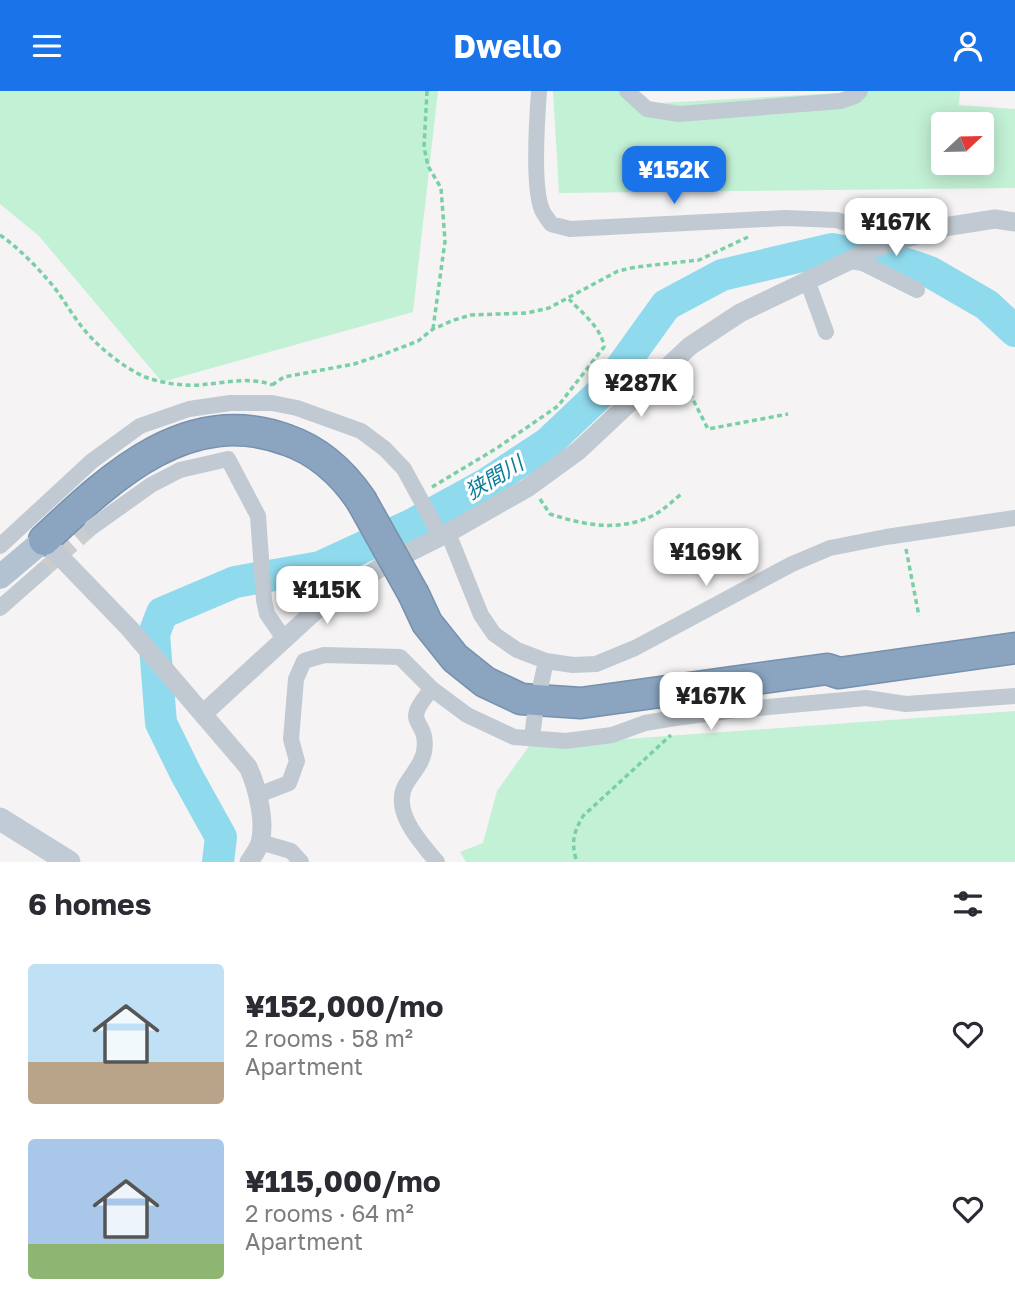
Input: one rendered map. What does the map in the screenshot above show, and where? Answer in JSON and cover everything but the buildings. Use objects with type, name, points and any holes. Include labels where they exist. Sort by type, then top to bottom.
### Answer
[{"type":"highway","points":[[44,540],[92,495],[144,457],[178,439],[226,429],[248,429],[271,434],[311,450],[348,480],[361,499],[427,622],[455,658],[485,682],[522,699],[581,703],[827,669],[839,673],[1015,648]]},
{"type":"highway","points":[[827,669],[836,662],[1015,630]]},
{"type":"main road","points":[[0,577],[44,540]]},
{"type":"main road","points":[[0,819],[63,861]]},
{"type":"street","points":[[539,91],[538,195],[542,210],[551,224],[570,229],[785,218],[835,220],[860,227],[880,246]]},
{"type":"street","points":[[627,91],[646,109],[679,114],[841,101],[860,91]]},
{"type":"street","points":[[204,713],[315,611],[384,565],[444,535],[532,484],[578,451],[690,346],[740,313],[880,246],[944,227],[995,219],[1015,222]]},
{"type":"street","points":[[853,258],[917,290]]},
{"type":"street","points":[[813,277],[826,332]]},
{"type":"street","points":[[0,546],[92,460],[140,426],[190,409],[222,404],[272,404],[297,408],[361,432],[385,449],[404,469],[417,496],[444,535],[481,615],[494,634],[517,650],[546,661],[573,665],[596,664],[635,648],[792,563],[830,548],[1015,518]]},
{"type":"street","points":[[92,527],[151,485],[180,470],[228,459],[258,516],[267,614],[285,640]]},
{"type":"street","points":[[44,540],[130,629],[248,767],[258,795],[260,842],[249,862]]},
{"type":"street","points":[[0,608],[42,571]]},
{"type":"street","points":[[258,795],[289,783],[298,761],[291,739],[296,679],[304,661],[324,655],[400,657],[432,689],[467,715],[514,737],[532,739],[566,741],[612,735],[645,723],[692,715],[866,698],[906,704],[1015,696]]},
{"type":"street","points":[[541,684],[546,661]]},
{"type":"street","points":[[432,689],[415,712],[425,736],[424,755],[404,789],[401,803],[415,837],[437,862]]},
{"type":"street","points":[[532,739],[535,713]]},
{"type":"street","points":[[260,842],[291,851],[301,862]]},
{"type":"path","points":[[427,91],[424,147],[428,166],[441,188],[445,241],[433,329]]},
{"type":"path","points":[[0,235],[25,255],[46,278],[69,306],[79,324],[95,341],[143,376],[182,385],[227,380],[272,385],[284,377],[354,364],[387,353],[418,341],[433,329],[471,315],[527,313],[549,308],[618,271],[699,260],[754,235]]},
{"type":"path","points":[[417,496],[497,448],[558,406],[569,393],[604,347],[603,339],[595,327],[569,299]]},
{"type":"path","points":[[674,361],[708,429],[788,414]]},
{"type":"path","points":[[272,385],[272,404]]},
{"type":"path","points":[[532,484],[550,514],[600,526],[629,525],[642,520],[654,515],[682,493]]},
{"type":"path","points":[[904,534],[919,616]]},
{"type":"path","points":[[576,859],[572,846],[573,832],[583,816],[692,715]]},
{"type":"green space","points":[[0,91],[438,91],[413,312],[162,382],[39,236],[0,204]]},
{"type":"green space","points":[[553,91],[632,91],[643,104],[874,91],[960,91],[959,105],[1015,109],[1015,188],[559,193]]},
{"type":"green space","points":[[1015,711],[1015,862],[466,862],[460,852],[483,843],[497,791],[529,746]]},
{"type":"waterway","name":"狭間川","points":[[218,862],[221,837],[161,723],[154,634],[162,613],[235,582],[320,567],[413,524],[486,484],[548,443],[607,387],[666,305],[722,275],[832,249],[904,263],[930,272],[987,305],[1015,331]]},
{"type":"tunnel","points":[[42,571],[92,527]]}]
